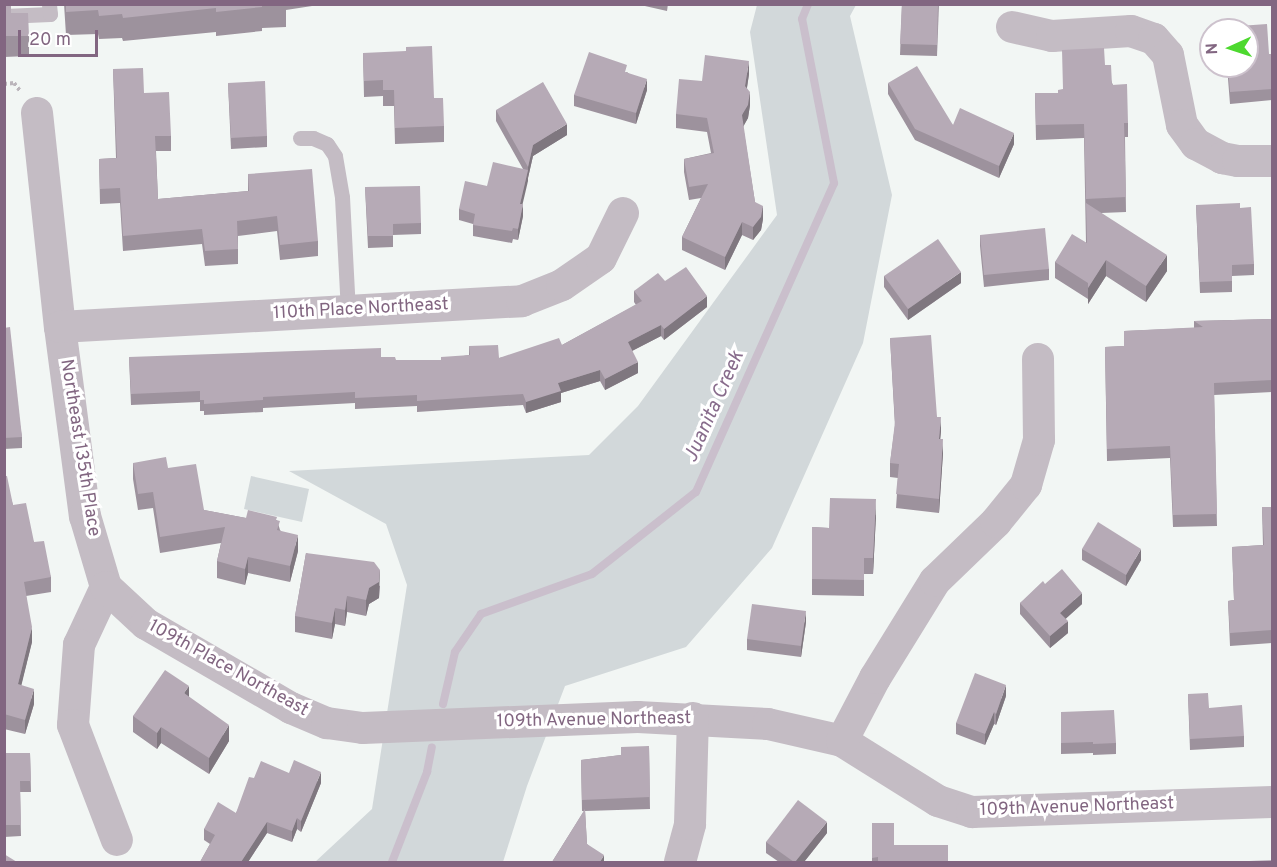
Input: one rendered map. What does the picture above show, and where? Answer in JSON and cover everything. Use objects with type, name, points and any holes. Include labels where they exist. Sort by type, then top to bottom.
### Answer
[{"type":"street","points":[[1012,27],[1052,36],[1131,32],[1154,39],[1168,55],[1182,125],[1196,144],[1222,158],[1238,161],[1272,160]]},
{"type":"street","name":"Northeast 135th Place","points":[[37,113],[60,327],[85,516],[106,587]]},
{"type":"street","name":"110th Place Northeast","points":[[60,327],[522,301],[562,285],[601,258],[623,213]]},
{"type":"street","points":[[842,741],[875,678],[935,581],[996,522],[1026,485],[1039,440],[1038,359]]},
{"type":"street","points":[[106,587],[78,645],[73,724],[117,840]]},
{"type":"street","name":"109th Place Northeast","points":[[106,587],[146,624],[291,708],[327,723],[363,728]]},
{"type":"street","name":"109th Avenue Northeast","points":[[363,728],[638,717],[768,723],[842,741],[938,801],[972,812],[1272,802]]},
{"type":"street","points":[[680,862],[690,824],[693,718]]},
{"type":"lane","points":[[4,16],[50,14],[50,4]]},
{"type":"lane","points":[[300,138],[313,138],[327,144],[335,156],[342,197],[348,310]]},
{"type":"shaded area","points":[[757,5],[856,5],[850,16],[892,195],[863,343],[772,548],[686,647],[565,686],[527,786],[503,862],[315,862],[372,809],[407,585],[386,524],[289,471],[589,455],[638,406],[777,215],[750,32]]},
{"type":"shaded area","points":[[251,476],[309,489],[302,522],[244,509]]},
{"type":"building","points":[[66,4],[266,4],[262,7],[216,12],[216,8],[123,18],[122,14],[99,16],[98,10],[66,12]]},
{"type":"building","points":[[902,4],[938,4],[937,45],[900,44]]},
{"type":"building","points":[[4,5],[11,5],[11,13],[28,13],[29,36],[4,36]]},
{"type":"building","points":[[1267,24],[1269,54],[1272,54],[1272,89],[1230,92],[1229,78],[1259,78],[1259,25]]},
{"type":"building","points":[[432,46],[434,98],[443,98],[444,126],[395,128],[394,90],[383,90],[383,80],[364,81],[363,53],[406,51],[406,47]]},
{"type":"building","points":[[1104,48],[1105,65],[1111,65],[1112,85],[1127,84],[1128,123],[1124,123],[1126,197],[1086,199],[1084,124],[1036,125],[1035,93],[1058,93],[1058,90],[1063,89],[1062,50]]},
{"type":"building","points":[[589,52],[627,65],[625,72],[647,79],[636,113],[574,95]]},
{"type":"building","points":[[705,55],[749,61],[745,86],[750,92],[748,105],[742,115],[755,202],[763,206],[761,217],[753,227],[742,222],[725,257],[682,237],[708,184],[689,187],[684,159],[714,153],[707,118],[676,114],[679,79],[702,81]]},
{"type":"building","points":[[917,66],[953,125],[960,108],[1014,133],[999,166],[915,129],[888,83]]},
{"type":"building","points":[[143,68],[144,93],[169,92],[171,136],[155,136],[158,199],[249,191],[248,174],[312,169],[318,241],[280,245],[277,216],[237,221],[238,249],[205,251],[202,229],[123,236],[120,188],[100,189],[99,159],[117,158],[113,69]]},
{"type":"building","points":[[265,81],[267,136],[231,138],[228,83]]},
{"type":"building","points":[[543,82],[567,124],[533,145],[528,167],[496,110]]},
{"type":"building","points":[[493,162],[528,170],[520,204],[523,204],[518,229],[513,228],[512,231],[473,225],[475,214],[459,209],[465,181],[487,186]]},
{"type":"building","points":[[420,186],[421,223],[393,224],[393,236],[368,236],[365,187]]},
{"type":"building","points":[[1086,203],[1167,255],[1146,286],[1106,260],[1088,288],[1088,283],[1055,262],[1072,234],[1087,243]]},
{"type":"building","points":[[1240,203],[1240,208],[1251,207],[1254,264],[1232,265],[1232,281],[1200,282],[1196,205]]},
{"type":"building","points":[[1045,228],[1049,269],[984,275],[980,235]]},
{"type":"building","points":[[938,239],[961,272],[908,309],[884,276]]},
{"type":"building","points":[[686,267],[707,296],[664,329],[661,325],[628,342],[638,362],[605,379],[600,370],[558,383],[561,391],[526,402],[523,394],[417,401],[417,395],[355,398],[355,392],[263,397],[263,400],[204,404],[204,400],[200,400],[200,391],[131,394],[129,357],[381,348],[381,357],[395,357],[396,360],[441,360],[441,357],[470,355],[469,346],[498,345],[499,358],[559,338],[562,345],[642,301],[634,291],[658,273],[665,281]]},
{"type":"building","points":[[1272,319],[1272,380],[1214,383],[1217,514],[1173,515],[1170,446],[1107,449],[1105,347],[1124,346],[1124,331],[1203,327],[1194,321]]},
{"type":"building","points":[[10,327],[22,437],[4,438],[4,328]]},
{"type":"building","points":[[931,335],[937,417],[941,417],[939,439],[943,439],[939,499],[896,494],[899,464],[890,463],[895,422],[890,338]]},
{"type":"building","points":[[166,457],[168,468],[196,464],[204,510],[246,518],[248,510],[277,517],[276,520],[280,521],[277,530],[298,535],[290,566],[248,557],[245,569],[217,561],[225,527],[160,537],[153,492],[138,494],[133,463]]},
{"type":"building","points":[[4,476],[7,476],[13,505],[26,503],[34,542],[44,541],[51,577],[24,582],[32,627],[18,684],[34,689],[25,720],[4,714]]},
{"type":"building","points":[[830,498],[876,499],[873,558],[864,558],[864,580],[812,579],[812,527],[829,528]]},
{"type":"building","points":[[1262,507],[1272,507],[1272,630],[1230,633],[1228,601],[1234,600],[1232,547],[1264,545]]},
{"type":"building","points":[[1098,522],[1141,549],[1126,575],[1082,549]]},
{"type":"building","points":[[306,553],[374,562],[380,570],[379,582],[369,588],[366,600],[347,596],[345,610],[335,608],[332,623],[295,616]]},
{"type":"building","points":[[1062,569],[1082,593],[1060,613],[1068,621],[1050,636],[1020,603],[1043,581],[1045,584]]},
{"type":"building","points":[[752,604],[806,611],[801,646],[747,639]]},
{"type":"building","points":[[165,670],[189,686],[184,693],[229,725],[209,758],[161,727],[157,733],[133,716]]},
{"type":"building","points":[[975,673],[1006,685],[996,714],[994,712],[985,734],[956,723]]},
{"type":"building","points":[[1208,693],[1209,708],[1242,705],[1244,736],[1190,739],[1188,694]]},
{"type":"building","points":[[1114,710],[1116,743],[1061,743],[1061,712]]},
{"type":"building","points":[[649,746],[650,797],[582,800],[581,760],[621,755],[621,747]]},
{"type":"building","points":[[4,753],[30,753],[31,781],[20,781],[21,825],[4,825]]},
{"type":"building","points":[[294,760],[321,772],[301,821],[297,818],[292,831],[267,822],[241,862],[200,862],[215,835],[204,829],[218,802],[236,813],[249,777],[254,778],[261,761],[289,773]]},
{"type":"building","points":[[798,800],[827,822],[794,862],[766,842]]},
{"type":"building","points":[[585,809],[587,844],[604,855],[600,862],[552,862]]},
{"type":"building","points":[[872,823],[894,823],[894,845],[948,845],[948,862],[878,862],[878,857],[872,858]]},
{"type":"building","points":[[4,854],[17,862],[4,862]]},
{"type":"building","points":[[1272,860],[1272,862],[1226,862]]},
{"type":"waterway","name":"Juanita Creek","points":[[443,704],[455,652],[481,614],[592,574],[696,492],[834,183],[802,19],[808,4]]},
{"type":"waterway","name":"Juanita Creek","points":[[392,862],[427,772],[432,747]]}]
